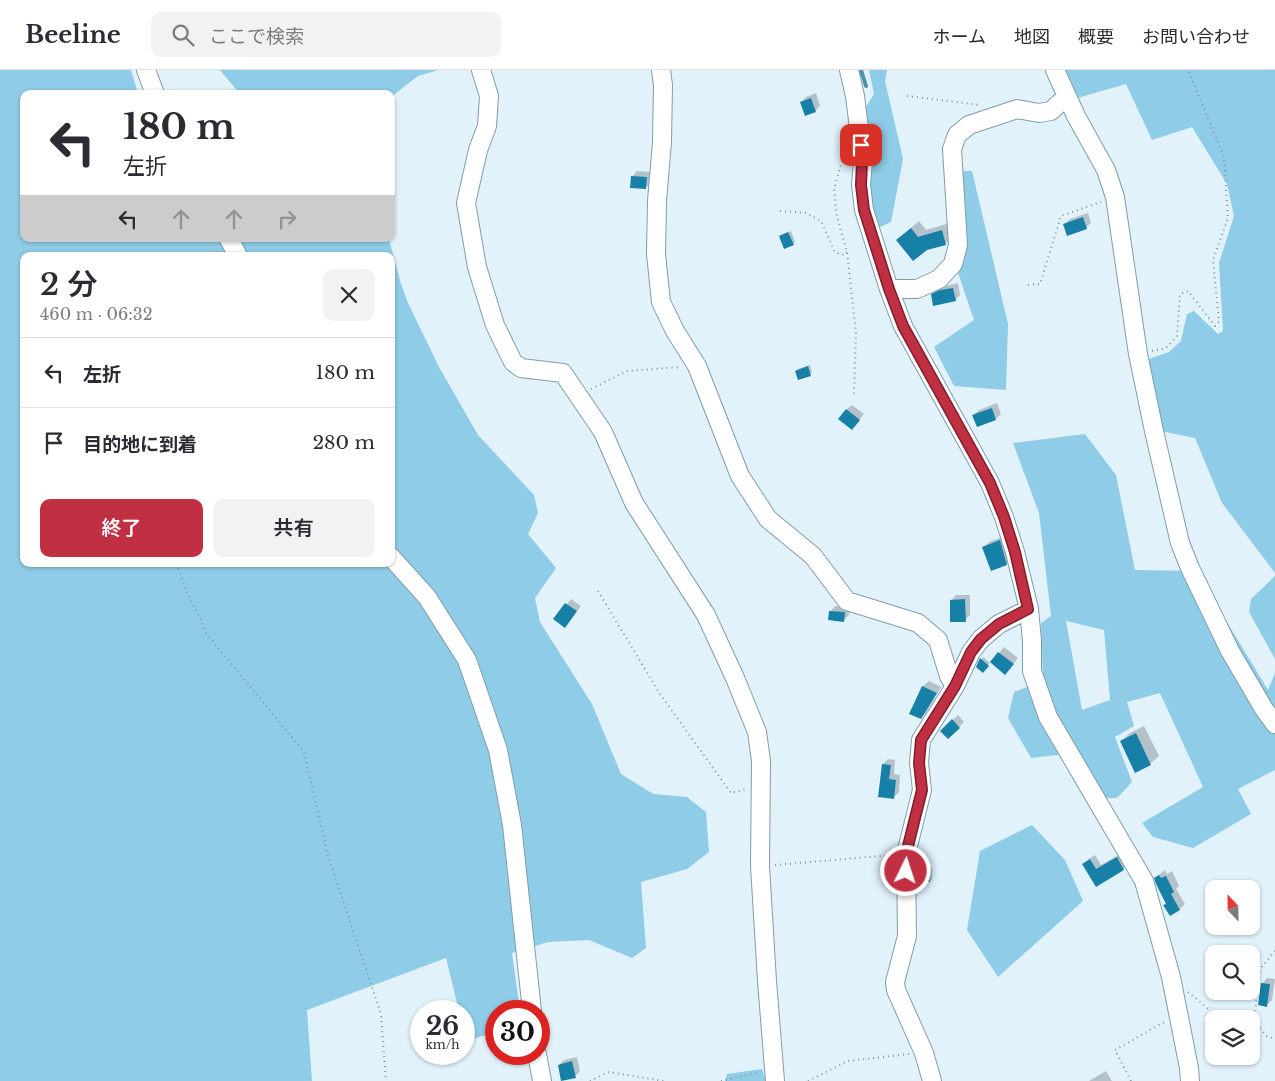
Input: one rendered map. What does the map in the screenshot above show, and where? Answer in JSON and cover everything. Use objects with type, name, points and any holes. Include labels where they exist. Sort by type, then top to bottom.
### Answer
[{"type":"street","points":[[146,70],[154,90]]},
{"type":"street","points":[[481,70],[489,96],[487,126],[478,150],[466,203],[477,267],[495,325],[513,362],[521,368],[563,374],[603,432],[634,503],[706,615],[757,732],[761,761],[760,866],[766,981],[775,1075]]},
{"type":"street","points":[[661,70],[663,85],[662,142],[657,201],[656,254],[661,302],[675,331],[697,366],[740,476],[768,519],[813,556],[847,601],[918,623],[938,640],[949,676],[955,686]]},
{"type":"street","points":[[849,70],[856,96],[864,210],[889,289],[903,326],[990,483],[1004,517],[1015,552],[1028,609],[1032,641],[1032,671],[1048,717],[1144,881],[1171,978],[1190,1081]]},
{"type":"street","points":[[1055,70],[1066,97],[1106,170],[1116,197],[1138,354],[1180,543],[1230,651],[1275,724]]},
{"type":"street","points":[[889,289],[917,288],[939,279],[953,264],[958,245],[952,149],[956,135],[969,124],[1017,109],[1039,113],[1051,111],[1066,97]]},
{"type":"street","points":[[395,561],[427,597],[466,660],[498,750],[512,825],[531,1000]]},
{"type":"street","points":[[932,1081],[924,1053],[896,990],[895,982],[907,936],[906,854],[922,790],[919,763],[921,740],[955,686],[971,652],[981,639],[999,624],[1028,609]]},
{"type":"street","points":[[539,1065],[542,1081]]},
{"type":"path","points":[[1138,354],[1166,348],[1177,336],[1180,294],[1188,291],[1214,326],[1219,322],[1213,260],[1228,218],[1224,157],[1188,70]]},
{"type":"path","points":[[907,96],[980,105]]},
{"type":"path","points":[[846,137],[844,154],[834,189],[837,217],[847,252],[856,333],[854,395]]},
{"type":"path","points":[[1028,285],[1040,284],[1060,216],[1116,197]]},
{"type":"path","points":[[780,211],[806,213],[821,221],[835,252],[842,255],[847,252]]},
{"type":"path","points":[[578,396],[626,371],[697,366]]},
{"type":"path","points":[[177,567],[206,633],[304,752],[328,856],[381,1014],[386,1081]]},
{"type":"path","points":[[598,591],[660,694],[730,793],[761,785]]},
{"type":"path","points":[[760,866],[906,854]]},
{"type":"path","points":[[1254,1010],[1260,970],[1275,951]]},
{"type":"path","points":[[1171,978],[1210,1010]]},
{"type":"path","points":[[1131,1081],[1115,1050],[1178,1014]]},
{"type":"path","points":[[1260,1029],[1266,1036],[1275,1039]]},
{"type":"path","points":[[808,1081],[848,1061],[924,1053]]},
{"type":"path","points":[[590,1081],[609,1072],[664,1081]]},
{"type":"path","points":[[721,1081],[775,1075]]},
{"type":"shaded area","points":[[0,70],[131,70],[137,90],[20,90],[20,242],[390,242],[392,252],[20,252],[20,567],[395,567],[395,262],[408,303],[439,367],[478,435],[534,495],[538,513],[528,534],[556,568],[535,598],[540,622],[592,704],[621,774],[653,794],[687,797],[706,812],[709,852],[687,869],[641,882],[646,948],[632,958],[589,940],[548,942],[512,953],[518,1000],[485,1000],[485,1035],[475,1038],[475,1000],[456,1000],[446,958],[307,1010],[312,1081],[0,1081]]},
{"type":"shaded area","points":[[220,70],[438,70],[418,76],[395,94],[395,90],[237,90]]},
{"type":"shaded area","points":[[869,70],[887,70],[885,81],[903,159],[891,222],[878,228],[869,199],[873,161],[864,110],[874,94]]},
{"type":"shaded area","points":[[1061,70],[1275,70],[1275,573],[1222,503],[1195,438],[1160,431],[1146,360],[1169,352],[1181,341],[1187,314],[1194,311],[1218,334],[1223,331],[1219,263],[1234,216],[1227,184],[1192,127],[1152,140],[1126,84],[1074,99]]},
{"type":"shaded area","points":[[948,171],[972,171],[1008,324],[1006,390],[954,386],[934,347],[974,320],[958,273]]},
{"type":"shaded area","points":[[1085,434],[1116,475],[1135,570],[1196,571],[1268,690],[1275,673],[1275,770],[1238,789],[1251,814],[1193,848],[1153,837],[1142,823],[1203,787],[1160,693],[1127,702],[1134,726],[1115,737],[1132,782],[1117,798],[1092,798],[1066,754],[1031,758],[1008,718],[1014,692],[1043,681],[1041,623],[1051,616],[1039,513],[1013,443]],"holes":[[[1066,621],[1104,630],[1110,700],[1082,710]]]},
{"type":"shaded area","points":[[1275,576],[1275,659],[1249,612],[1251,599]]},
{"type":"shaded area","points":[[1032,825],[1065,860],[1083,901],[998,977],[967,930],[980,851]]},
{"type":"shaded area","points":[[762,1069],[766,1081],[725,1081],[727,1074]]},
{"type":"building","points":[[811,98],[816,112],[805,116],[800,102]]},
{"type":"building","points":[[631,176],[647,177],[646,189],[630,188]]},
{"type":"building","points":[[1083,217],[1087,229],[1067,236],[1063,224]]},
{"type":"building","points":[[911,228],[918,237],[942,230],[946,245],[927,250],[913,261],[896,240]]},
{"type":"building","points":[[788,232],[794,245],[784,249],[779,236]]},
{"type":"building","points":[[953,288],[956,301],[933,306],[931,294]]},
{"type":"building","points":[[808,366],[811,376],[798,380],[795,371]]},
{"type":"building","points":[[992,408],[996,420],[977,427],[972,415]]},
{"type":"building","points":[[846,409],[860,420],[852,430],[838,419]]},
{"type":"building","points":[[1000,540],[1007,565],[991,571],[982,547]]},
{"type":"building","points":[[965,599],[966,622],[950,622],[950,600]]},
{"type":"building","points":[[565,603],[577,611],[565,628],[553,619]]},
{"type":"building","points":[[829,611],[845,612],[844,622],[828,620]]},
{"type":"building","points":[[998,652],[1014,664],[1005,675],[990,662]]},
{"type":"building","points":[[980,658],[989,666],[983,673],[976,667]]},
{"type":"building","points":[[922,686],[937,693],[921,719],[909,714]]},
{"type":"building","points":[[952,719],[960,728],[948,739],[940,731]]},
{"type":"building","points":[[1136,733],[1151,765],[1135,773],[1120,741]]},
{"type":"building","points":[[882,764],[891,765],[889,779],[896,780],[894,799],[878,797]]},
{"type":"building","points":[[1117,857],[1124,870],[1096,887],[1082,864],[1090,859],[1096,869]]},
{"type":"building","points":[[922,869],[931,870],[930,882],[921,882]]},
{"type":"building","points":[[1159,875],[1161,878],[1166,876],[1174,892],[1171,894],[1180,910],[1170,916],[1163,905],[1166,904],[1154,878]]},
{"type":"building","points":[[1261,983],[1270,984],[1267,1007],[1258,1005]]},
{"type":"building","points":[[572,1061],[576,1078],[561,1081],[558,1065]]},
{"type":"waterway","points":[[861,70],[866,86]]},
{"type":"route","points":[[861,145],[861,185],[864,210],[889,289],[903,326],[990,483],[1004,517],[1015,552],[1028,609],[999,624],[981,639],[971,652],[955,686],[921,740],[919,763],[922,790],[906,854],[906,871]]}]
